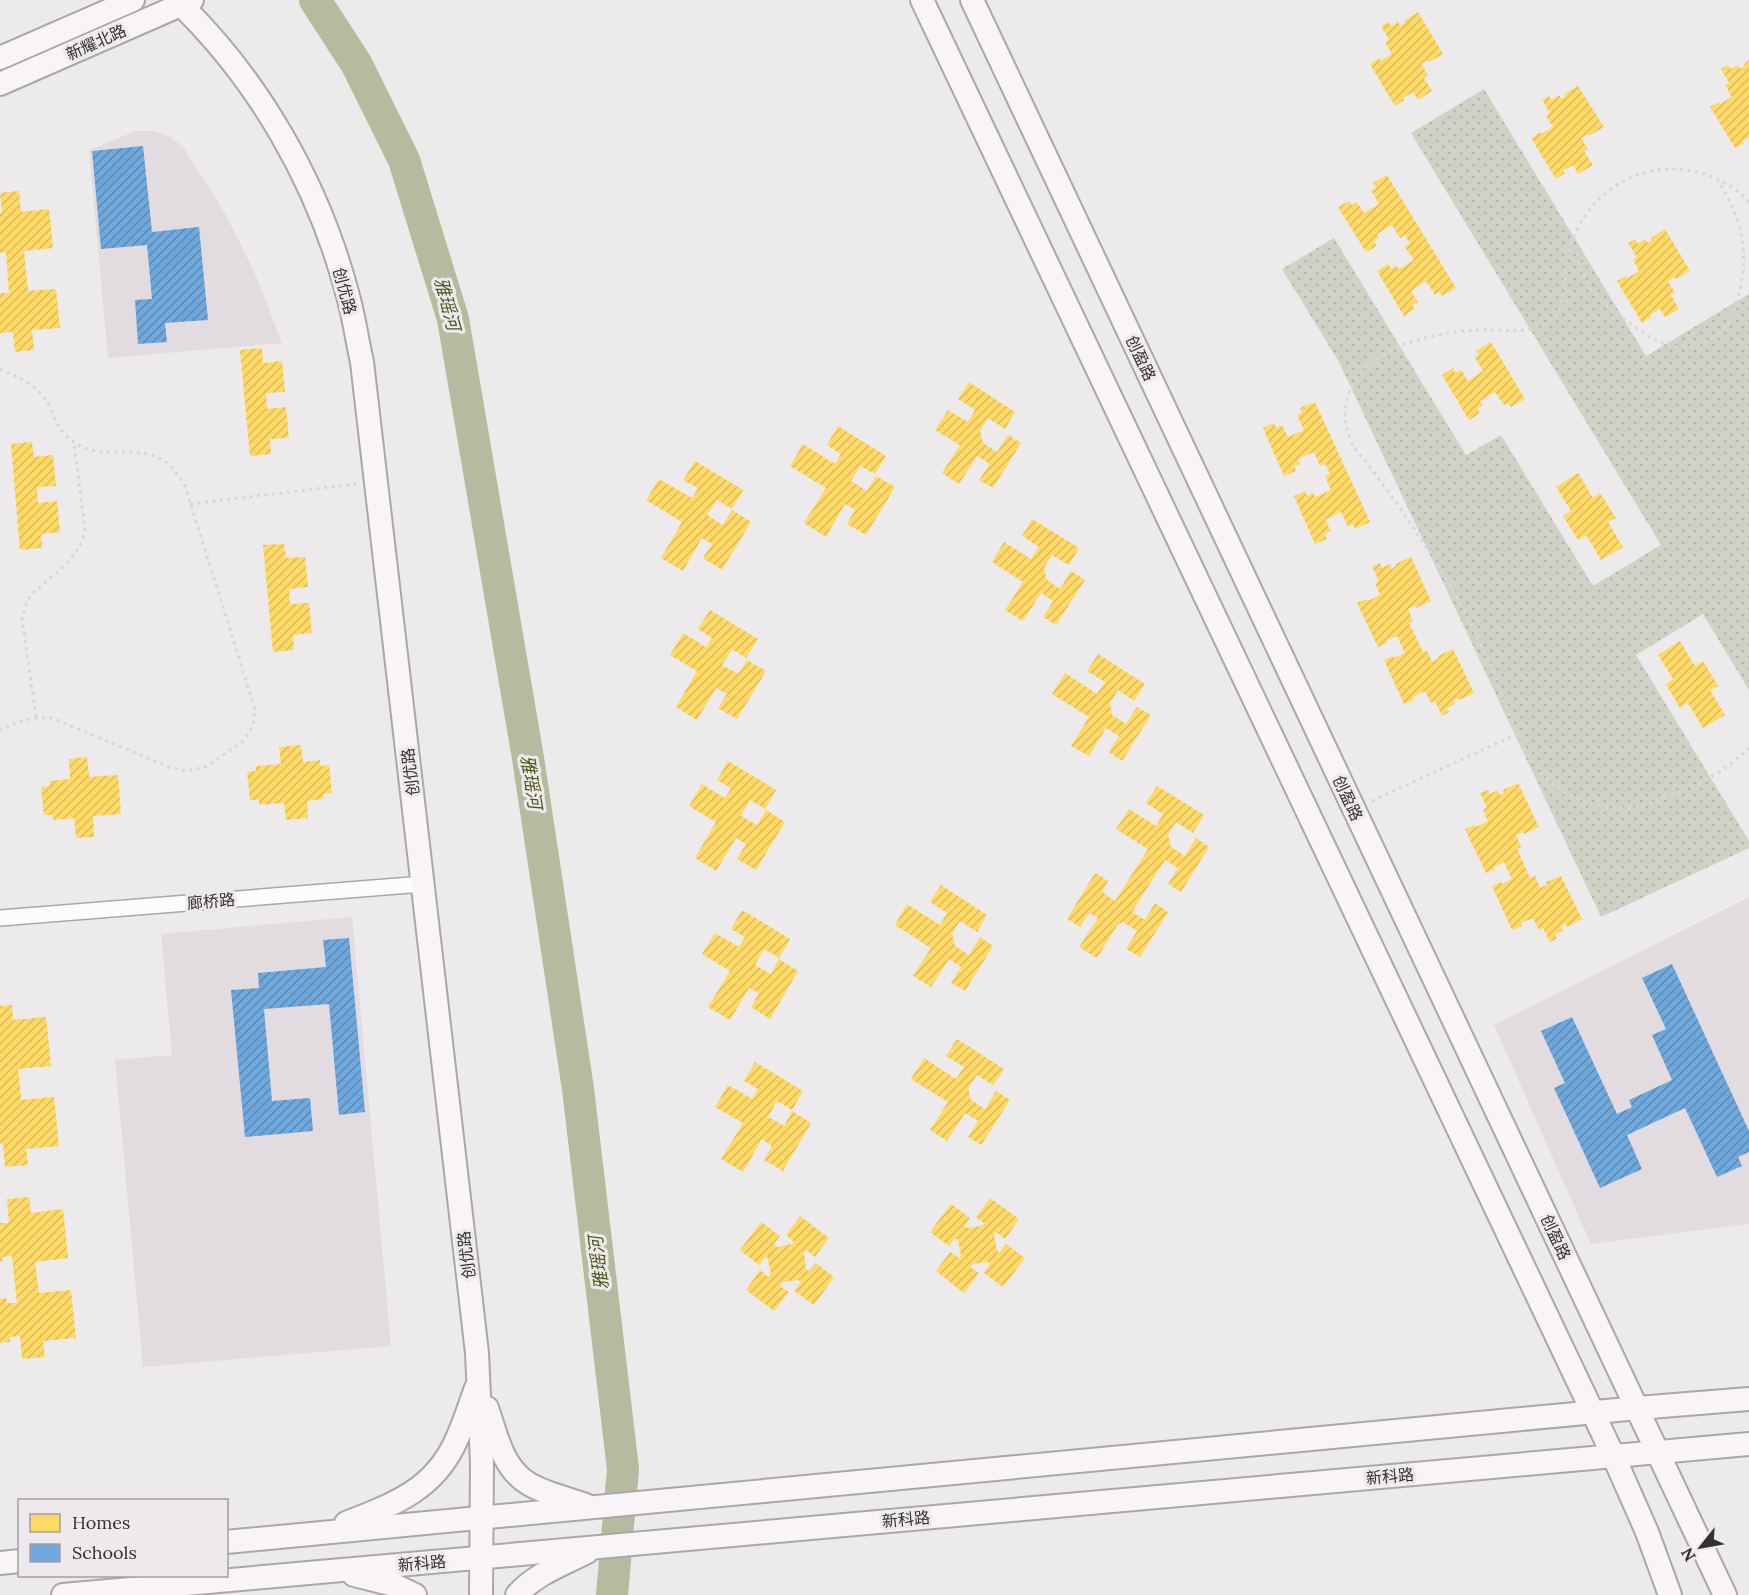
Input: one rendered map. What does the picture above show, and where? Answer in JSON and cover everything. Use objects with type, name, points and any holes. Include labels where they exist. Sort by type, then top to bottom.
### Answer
[{"type":"street","name":"新耀北路","points":[[0,58],[133,0]]},
{"type":"street","points":[[922,0],[1613,1455],[1647,1532],[1670,1595]]},
{"type":"street","name":"创盈路","points":[[972,0],[1725,1595]]},
{"type":"street","name":"新耀北路","points":[[0,84],[183,2]]},
{"type":"street","name":"创优路","points":[[183,2],[227,55],[266,110],[300,169],[328,231],[348,296],[362,362],[471,1299],[482,1463],[481,1595]]},
{"type":"street","name":"廊桥路","points":[[0,918],[423,884]]},
{"type":"street","points":[[478,1381],[501,1451],[512,1470],[530,1485],[593,1507]]},
{"type":"street","points":[[324,1533],[394,1503],[419,1488],[430,1478],[440,1468],[454,1444],[478,1381]]},
{"type":"street","points":[[228,1542],[1749,1399]]},
{"type":"street","name":"新科路","points":[[63,1595],[1749,1444]]},
{"type":"street","points":[[517,1595],[529,1582],[541,1574],[598,1547]]},
{"type":"street","points":[[0,1563],[18,1561]]},
{"type":"street","points":[[338,1570],[394,1585],[415,1595]]},
{"type":"path","points":[[1749,202],[1742,193],[1717,178],[1690,170],[1661,169],[1633,176],[1608,190],[1588,210],[1574,236],[1566,263],[1562,306],[1550,322],[1531,331],[1477,330],[1443,334],[1410,342],[1379,356],[1362,369],[1351,386],[1345,406],[1346,428],[1354,447],[1413,526],[1454,592],[1489,662],[1517,734],[1531,761],[1551,783],[1577,799],[1605,808],[1635,808],[1675,795],[1712,776],[1749,747]]},
{"type":"path","points":[[1574,236],[1577,258],[1585,280],[1598,299],[1616,314],[1654,340],[1674,347],[1694,346],[1712,339],[1728,326],[1739,297],[1744,266],[1742,235],[1732,205],[1717,178]]},
{"type":"path","points":[[0,369],[28,382],[45,398],[54,419],[65,436],[82,448],[102,452],[150,453],[165,460],[177,472],[185,486],[255,709],[252,726],[243,741],[206,767],[187,771],[169,767],[52,718],[36,717],[21,720],[0,730]]},
{"type":"path","points":[[36,717],[22,618],[27,601],[32,594],[76,553],[84,538],[85,529],[74,442]]},
{"type":"path","points":[[190,504],[376,482]]},
{"type":"path","points":[[1354,809],[1517,734]]},
{"type":"shaded area","points":[[1484,89],[1646,356],[1749,294],[1749,690],[1703,614],[1636,655],[1749,841],[1749,848],[1601,917],[1339,362],[1282,269],[1334,238],[1466,455],[1501,435],[1593,586],[1661,545],[1411,133]]},
{"type":"shaded area","points":[[136,131],[153,131],[170,137],[183,147],[223,210],[240,243],[256,276],[282,343],[108,358],[89,150]]},
{"type":"shaded area","points":[[1749,897],[1749,1224],[1591,1244],[1494,1025]]},
{"type":"shaded area","points":[[352,917],[391,1346],[143,1367],[115,1060],[172,1055],[161,934]]},
{"type":"building: Homes","points":[[1418,12],[1443,54],[1421,64],[1428,75],[1424,78],[1432,91],[1418,100],[1413,92],[1395,106],[1370,64],[1392,54],[1385,42],[1389,40],[1381,26],[1388,22],[1391,26],[1398,22],[1400,26]]},
{"type":"building: Homes","points":[[1749,60],[1749,137],[1735,148],[1710,107],[1732,97],[1725,85],[1729,83],[1721,69],[1728,65],[1731,69],[1738,65],[1740,69]]},
{"type":"building: Homes","points":[[1578,86],[1604,127],[1581,138],[1588,149],[1584,151],[1593,165],[1578,174],[1573,165],[1556,179],[1531,138],[1553,127],[1546,116],[1550,113],[1542,100],[1549,96],[1551,100],[1559,95],[1561,99],[1565,97],[1564,94]]},
{"type":"building: Homes","points":[[1387,175],[1456,288],[1442,296],[1439,292],[1435,295],[1426,281],[1411,291],[1418,302],[1412,305],[1415,309],[1404,316],[1377,271],[1388,264],[1391,269],[1396,266],[1399,269],[1414,260],[1405,247],[1410,244],[1405,235],[1400,238],[1392,225],[1377,234],[1379,238],[1374,241],[1377,246],[1366,252],[1338,207],[1349,201],[1352,205],[1357,202],[1364,213],[1379,204],[1371,190],[1376,188],[1373,183]]},
{"type":"building: Homes","points":[[19,191],[21,212],[49,209],[53,248],[24,251],[28,291],[56,289],[60,328],[32,330],[34,350],[15,352],[13,332],[0,333],[0,293],[9,293],[6,252],[0,253],[0,213],[2,213],[0,193]]},
{"type":"building: Homes","points":[[1665,229],[1690,271],[1668,281],[1675,293],[1671,295],[1679,309],[1665,317],[1660,309],[1642,323],[1617,281],[1626,276],[1628,278],[1639,271],[1633,259],[1637,257],[1628,243],[1635,239],[1638,244],[1645,239],[1648,243],[1652,240],[1651,238]]},
{"type":"building: Homes","points":[[1491,342],[1525,399],[1511,407],[1508,403],[1504,405],[1495,392],[1480,401],[1483,405],[1477,409],[1480,413],[1469,420],[1442,375],[1453,368],[1455,373],[1461,370],[1468,381],[1483,371],[1475,358],[1479,355],[1476,351]]},
{"type":"building: Homes","points":[[262,348],[263,363],[282,361],[285,392],[266,393],[267,409],[286,407],[289,438],[270,439],[271,454],[250,456],[240,350]]},
{"type":"building: Homes","points":[[969,382],[1015,412],[1005,429],[988,418],[980,431],[983,443],[997,452],[1008,435],[1021,443],[993,488],[979,480],[990,464],[977,456],[959,484],[942,473],[960,445],[935,430],[948,410],[968,422],[975,410],[958,399]]},
{"type":"building: Homes","points":[[1315,402],[1370,522],[1355,529],[1353,524],[1348,527],[1341,512],[1325,520],[1331,531],[1324,534],[1327,539],[1315,544],[1294,496],[1305,491],[1307,496],[1313,493],[1315,497],[1331,490],[1325,476],[1330,474],[1325,464],[1320,466],[1314,452],[1298,459],[1300,464],[1294,466],[1296,471],[1284,476],[1263,428],[1274,423],[1276,428],[1282,425],[1288,437],[1304,430],[1297,415],[1302,413],[1300,408]]},
{"type":"building: Homes","points":[[838,426],[886,456],[875,474],[860,466],[851,481],[867,491],[876,476],[895,487],[866,535],[847,524],[855,510],[845,504],[826,537],[804,523],[826,488],[790,466],[803,444],[835,464],[841,454],[827,445]]},
{"type":"building: Homes","points":[[32,442],[34,457],[53,455],[56,486],[37,487],[38,503],[57,501],[60,532],[41,534],[42,548],[20,550],[11,444]]},
{"type":"building: Homes","points":[[695,461],[743,490],[732,509],[717,500],[707,515],[723,525],[732,510],[751,522],[722,570],[703,558],[712,544],[702,538],[683,571],[661,558],[682,522],[646,500],[659,479],[692,498],[698,488],[683,480]]},
{"type":"building: Homes","points":[[1578,473],[1593,498],[1600,493],[1616,518],[1608,522],[1623,547],[1601,560],[1586,535],[1578,540],[1563,516],[1571,511],[1556,487]]},
{"type":"building: Homes","points":[[1032,519],[1079,548],[1069,565],[1052,555],[1044,568],[1047,580],[1060,589],[1071,571],[1085,580],[1056,625],[1043,617],[1053,601],[1041,593],[1023,621],[1005,610],[1023,582],[992,562],[1004,542],[1031,559],[1039,547],[1022,536]]},
{"type":"building: Homes","points":[[284,544],[286,558],[305,557],[308,587],[289,589],[290,604],[309,603],[312,633],[293,635],[294,650],[273,652],[263,545]]},
{"type":"building: Homes","points":[[1411,557],[1431,601],[1408,609],[1413,621],[1409,623],[1423,652],[1427,650],[1432,662],[1439,658],[1438,656],[1453,649],[1474,693],[1459,700],[1458,698],[1453,700],[1455,704],[1447,708],[1449,712],[1442,716],[1435,701],[1431,703],[1425,691],[1413,697],[1414,700],[1404,704],[1384,660],[1405,653],[1397,636],[1386,640],[1387,643],[1378,647],[1357,603],[1380,595],[1375,583],[1379,581],[1372,567],[1380,563],[1382,568],[1390,564],[1392,569],[1396,566],[1395,564]]},
{"type":"building: Homes","points":[[710,610],[758,639],[746,658],[732,649],[722,665],[738,674],[747,660],[766,671],[737,719],[718,708],[727,694],[716,688],[697,720],[676,707],[697,671],[670,655],[683,633],[706,647],[712,638],[698,629]]},
{"type":"building: Homes","points":[[1680,641],[1695,666],[1703,661],[1718,686],[1710,690],[1725,715],[1703,728],[1688,703],[1680,708],[1666,684],[1673,679],[1658,655]]},
{"type":"building: Homes","points":[[1098,654],[1145,684],[1134,701],[1118,690],[1110,703],[1112,715],[1126,724],[1137,707],[1151,715],[1122,761],[1109,752],[1119,736],[1106,728],[1089,756],[1071,746],[1089,717],[1052,694],[1065,673],[1097,694],[1105,682],[1087,671]]},
{"type":"building: Homes","points":[[301,745],[303,762],[320,760],[320,766],[329,765],[332,793],[323,794],[323,799],[307,801],[308,818],[286,820],[284,803],[259,805],[259,800],[250,800],[247,772],[256,771],[256,766],[281,764],[279,747]]},
{"type":"building: Homes","points":[[87,757],[89,777],[118,775],[121,814],[93,816],[94,837],[76,838],[74,818],[53,820],[53,815],[44,815],[41,787],[50,786],[50,781],[70,779],[69,759]]},
{"type":"building: Homes","points":[[728,761],[776,790],[765,809],[750,800],[741,816],[757,825],[766,810],[785,822],[756,870],[737,859],[746,844],[736,838],[716,871],[695,858],[716,822],[689,806],[702,784],[725,798],[731,788],[717,780]]},
{"type":"building: Homes","points":[[1518,783],[1539,827],[1516,835],[1521,847],[1517,849],[1530,878],[1535,876],[1540,888],[1547,885],[1546,882],[1561,876],[1582,919],[1567,927],[1566,924],[1561,926],[1563,931],[1555,934],[1557,939],[1550,942],[1543,928],[1539,930],[1533,918],[1512,930],[1492,886],[1512,879],[1504,862],[1486,873],[1465,829],[1488,821],[1483,810],[1487,807],[1480,793],[1488,790],[1490,794],[1498,790],[1500,795],[1504,793],[1503,790]]},
{"type":"building: Homes","points":[[1157,786],[1204,815],[1193,833],[1176,822],[1168,835],[1171,847],[1185,856],[1196,838],[1209,847],[1181,892],[1168,884],[1178,868],[1165,860],[1132,912],[1145,920],[1155,903],[1168,912],[1140,957],[1126,949],[1137,931],[1123,922],[1118,924],[1097,958],[1079,947],[1098,918],[1089,913],[1080,927],[1067,919],[1095,873],[1108,881],[1102,892],[1115,901],[1148,849],[1116,829],[1129,809],[1156,826],[1163,814],[1146,803]]},
{"type":"building: Homes","points":[[941,885],[987,915],[977,932],[960,921],[952,934],[955,946],[969,955],[980,937],[993,946],[965,991],[951,983],[961,967],[949,959],[931,987],[913,976],[931,948],[895,925],[907,904],[940,925],[947,913],[930,902]]},
{"type":"building: Homes","points":[[742,910],[790,939],[779,958],[764,949],[755,965],[771,974],[779,959],[798,971],[770,1019],[751,1007],[759,993],[749,988],[730,1020],[708,1007],[730,971],[702,954],[715,933],[739,947],[745,937],[731,929]]},
{"type":"building: Homes","points":[[12,1005],[13,1020],[46,1017],[51,1066],[18,1069],[21,1100],[54,1097],[59,1146],[26,1149],[28,1165],[5,1167],[3,1143],[0,1144],[0,1006]]},
{"type":"building: Homes","points":[[957,1039],[1004,1069],[993,1085],[977,1075],[968,1088],[971,1100],[985,1109],[996,1091],[1010,1100],[981,1145],[968,1137],[978,1121],[965,1113],[947,1141],[930,1130],[948,1102],[911,1079],[924,1058],[956,1079],[964,1067],[946,1056]]},
{"type":"building: Homes","points":[[755,1062],[803,1091],[792,1110],[777,1101],[768,1117],[784,1126],[792,1111],[811,1123],[783,1171],[764,1160],[772,1146],[762,1139],[743,1172],[721,1159],[743,1123],[715,1107],[728,1085],[752,1099],[758,1089],[744,1081]]},
{"type":"building: Homes","points":[[29,1197],[31,1213],[63,1209],[68,1258],[35,1262],[39,1293],[71,1290],[76,1338],[43,1341],[45,1357],[22,1359],[20,1336],[10,1337],[10,1342],[0,1343],[0,1299],[6,1298],[7,1303],[17,1303],[12,1256],[2,1257],[3,1262],[0,1262],[0,1223],[9,1223],[7,1199]]},
{"type":"building: Homes","points":[[990,1198],[1019,1219],[1005,1239],[996,1232],[994,1235],[997,1250],[999,1253],[1006,1244],[1025,1258],[1003,1287],[984,1273],[990,1264],[988,1262],[973,1264],[970,1267],[979,1273],[964,1293],[936,1271],[950,1252],[959,1258],[961,1255],[958,1240],[955,1238],[949,1246],[930,1232],[951,1204],[970,1218],[964,1226],[967,1228],[982,1226],[984,1223],[976,1217]]},
{"type":"building: Homes","points":[[800,1216],[829,1238],[815,1257],[806,1250],[804,1253],[806,1269],[809,1271],[816,1263],[834,1277],[814,1305],[794,1291],[801,1282],[798,1280],[782,1282],[780,1286],[789,1292],[774,1311],[746,1290],[760,1270],[768,1277],[771,1274],[768,1259],[766,1256],[759,1265],[740,1250],[761,1222],[780,1236],[774,1244],[777,1247],[792,1244],[794,1242],[786,1235]]},
{"type":"building: Schools","points":[[143,146],[152,232],[199,227],[208,320],[165,323],[167,342],[138,344],[135,300],[152,299],[147,245],[101,249],[92,151]]},
{"type":"building: Schools","points":[[349,938],[365,1112],[339,1115],[329,1004],[264,1009],[272,1101],[310,1098],[313,1131],[245,1137],[231,990],[259,988],[258,973],[326,967],[323,940]]},
{"type":"building: Schools","points":[[1672,964],[1749,1131],[1749,1152],[1738,1157],[1742,1166],[1717,1177],[1685,1108],[1627,1135],[1642,1169],[1600,1188],[1554,1088],[1565,1083],[1541,1031],[1572,1017],[1617,1114],[1632,1107],[1629,1100],[1672,1080],[1652,1035],[1666,1029],[1642,978]]},
{"type":"waterway","name":"雅瑶河","points":[[315,0],[357,65],[404,160],[453,319],[528,758],[578,1089],[623,1469],[612,1595]]}]
